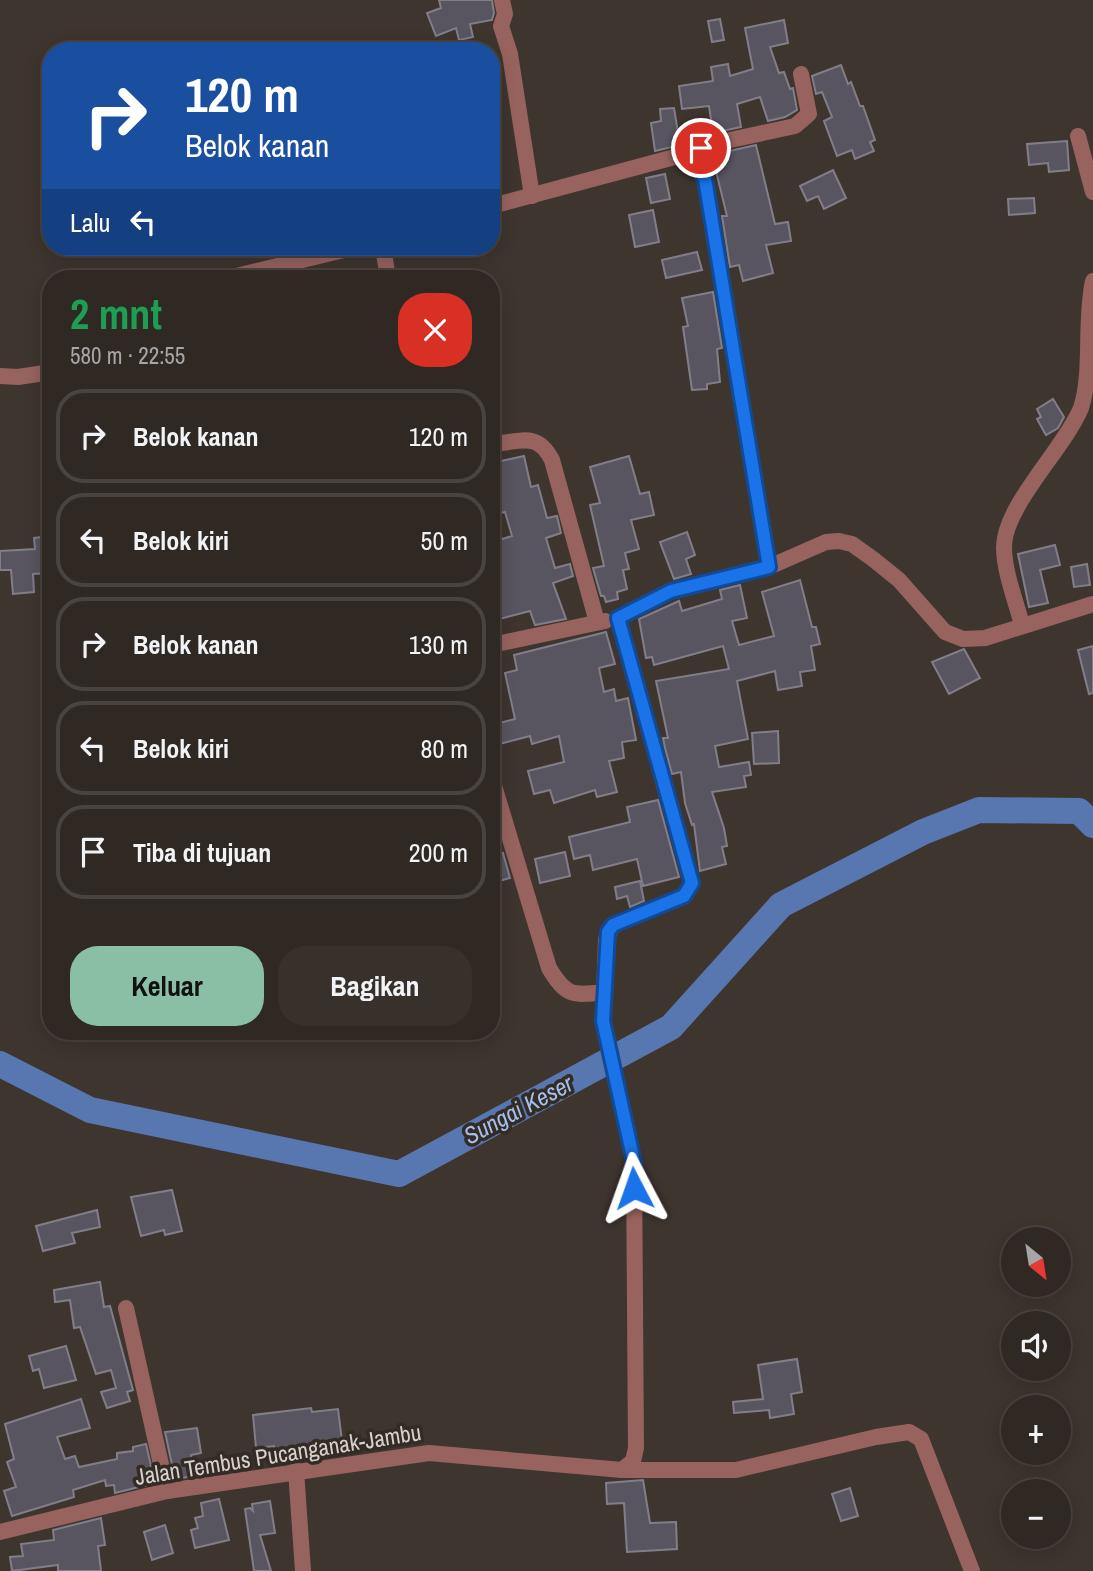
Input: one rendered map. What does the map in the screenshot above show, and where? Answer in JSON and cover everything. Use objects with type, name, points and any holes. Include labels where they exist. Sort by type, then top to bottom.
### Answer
[{"type":"street","points":[[502,0],[505,15],[501,26],[510,54],[532,196]]},
{"type":"street","points":[[500,204],[682,155],[689,156],[706,145],[794,126],[805,120],[809,114],[801,74]]},
{"type":"street","points":[[1078,136],[1093,192]]},
{"type":"street","points":[[689,156],[705,179],[769,567]]},
{"type":"street","points":[[256,270],[305,256]]},
{"type":"street","points":[[1022,625],[1004,551],[1005,536],[1015,511],[1060,446],[1081,407],[1088,378],[1087,306],[1093,281]]},
{"type":"street","points":[[0,376],[18,377],[42,373]]},
{"type":"street","points":[[500,443],[537,440],[545,445],[552,460],[597,622]]},
{"type":"street","points":[[500,643],[618,618],[671,591],[769,567],[826,542],[852,544],[900,580],[944,632],[963,639],[985,638],[1093,604]]},
{"type":"street","points":[[618,618],[692,883],[684,896],[613,925],[607,940],[603,1021],[620,1109],[634,1162],[636,1448],[633,1461],[622,1470]]},
{"type":"street","points":[[500,806],[549,968],[567,992],[577,995],[604,992]]},
{"type":"street","points":[[126,1308],[167,1491]]},
{"type":"street","name":"Jalan Tembus Pucanganak-Jambu","points":[[0,1532],[167,1491],[429,1452],[622,1470],[736,1470],[876,1437],[909,1432],[921,1439],[972,1571]]},
{"type":"street","points":[[296,1470],[303,1571]]},
{"type":"building","points":[[439,0],[492,0],[492,20],[470,24],[473,37],[459,40],[456,28],[436,36],[427,13],[441,8]]},
{"type":"building","points":[[720,19],[724,40],[712,42],[708,21]]},
{"type":"building","points":[[784,20],[788,43],[770,47],[779,73],[784,72],[790,89],[793,88],[797,110],[785,117],[768,121],[760,97],[737,104],[741,127],[713,133],[709,106],[682,109],[679,86],[713,81],[711,67],[728,64],[730,76],[753,69],[745,28]]},
{"type":"building","points":[[841,65],[848,84],[851,82],[860,106],[863,106],[875,140],[870,142],[874,151],[855,159],[852,150],[837,156],[824,121],[832,117],[822,92],[816,94],[812,76]]},
{"type":"building","points":[[674,108],[680,145],[655,151],[651,123],[661,121],[660,109]]},
{"type":"building","points":[[1067,141],[1069,170],[1049,172],[1048,163],[1029,165],[1027,144]]},
{"type":"building","points":[[756,145],[775,224],[788,222],[791,241],[766,245],[773,273],[743,281],[739,265],[730,267],[722,216],[727,216],[712,155]]},
{"type":"building","points":[[833,170],[846,198],[824,209],[818,196],[807,201],[800,186]]},
{"type":"building","points":[[665,174],[670,199],[651,203],[646,178]]},
{"type":"building","points":[[1034,198],[1035,213],[1009,215],[1008,199]]},
{"type":"building","points":[[653,210],[659,242],[635,247],[629,215]]},
{"type":"building","points":[[697,252],[702,270],[666,278],[662,260]]},
{"type":"building","points":[[713,292],[722,348],[717,349],[720,382],[707,384],[707,389],[692,390],[683,327],[688,326],[682,298]]},
{"type":"building","points":[[1053,399],[1064,417],[1058,428],[1046,435],[1037,419],[1041,417],[1037,409]]},
{"type":"building","points":[[524,456],[531,487],[538,485],[547,518],[557,516],[561,533],[546,538],[555,568],[570,564],[573,576],[553,583],[566,619],[535,625],[530,611],[500,619],[500,540],[512,536],[505,512],[500,513],[500,461]]},
{"type":"building","points":[[629,456],[640,494],[649,492],[654,515],[631,520],[639,549],[625,553],[629,569],[623,570],[627,589],[617,592],[618,599],[606,602],[604,596],[601,596],[593,568],[604,566],[590,505],[600,503],[590,467]]},
{"type":"building","points":[[687,532],[695,555],[686,559],[691,574],[674,579],[660,542]]},
{"type":"building","points":[[42,537],[42,574],[33,574],[34,592],[13,594],[11,570],[0,570],[0,551],[35,549],[34,538]]},
{"type":"building","points":[[1055,545],[1060,565],[1040,570],[1048,603],[1029,607],[1018,554]]},
{"type":"building","points":[[1087,564],[1090,585],[1074,587],[1071,567]]},
{"type":"building","points":[[800,580],[812,627],[816,627],[820,644],[811,646],[815,670],[800,672],[802,686],[778,690],[775,671],[737,681],[748,739],[715,746],[719,767],[749,762],[751,775],[744,776],[746,787],[712,792],[724,828],[727,846],[722,847],[726,864],[700,871],[694,824],[692,825],[685,803],[681,772],[672,774],[665,748],[663,738],[668,738],[656,681],[729,669],[723,646],[654,665],[652,657],[646,658],[639,619],[679,601],[682,611],[722,599],[720,590],[740,585],[747,618],[732,621],[739,645],[774,636],[762,592]]},
{"type":"building","points":[[606,632],[615,664],[599,668],[604,692],[614,689],[616,701],[628,698],[636,740],[622,742],[624,758],[609,761],[617,792],[597,797],[595,790],[554,803],[550,790],[534,794],[528,771],[564,762],[559,736],[532,744],[530,736],[500,744],[500,723],[515,719],[505,673],[517,670],[514,655]]},
{"type":"building","points":[[1093,646],[1093,693],[1089,694],[1078,650]]},
{"type":"building","points":[[964,649],[980,678],[949,694],[932,662]]},
{"type":"building","points":[[778,731],[779,763],[754,764],[752,733]]},
{"type":"building","points":[[658,800],[679,877],[643,886],[637,859],[593,870],[590,855],[574,859],[569,837],[630,822],[627,807]]},
{"type":"building","points":[[565,852],[570,876],[540,883],[535,859]]},
{"type":"building","points":[[503,853],[510,878],[500,881],[500,854]]},
{"type":"building","points":[[640,881],[644,901],[630,907],[627,896],[617,899],[615,887]]},
{"type":"building","points":[[172,1190],[182,1231],[165,1235],[164,1230],[141,1236],[131,1197]]},
{"type":"building","points":[[97,1210],[100,1227],[72,1233],[75,1243],[43,1251],[36,1226]]},
{"type":"building","points":[[100,1282],[104,1307],[110,1306],[133,1390],[127,1392],[130,1401],[107,1408],[101,1392],[116,1388],[111,1370],[96,1374],[80,1327],[74,1328],[70,1300],[55,1302],[54,1290]]},
{"type":"building","points":[[66,1346],[76,1380],[44,1388],[39,1369],[33,1371],[29,1356]]},
{"type":"building","points":[[797,1359],[802,1392],[791,1394],[794,1414],[770,1418],[769,1410],[734,1413],[733,1402],[763,1399],[758,1365]]},
{"type":"building","points":[[81,1399],[90,1428],[57,1437],[65,1459],[75,1456],[79,1467],[117,1459],[117,1453],[133,1451],[133,1447],[146,1444],[155,1483],[115,1493],[114,1485],[106,1486],[105,1480],[73,1490],[74,1497],[12,1516],[4,1491],[16,1487],[7,1462],[14,1459],[5,1424]]},
{"type":"building","points":[[311,1408],[312,1412],[338,1409],[343,1449],[276,1460],[274,1446],[256,1448],[253,1415]]},
{"type":"building","points":[[197,1428],[201,1453],[191,1455],[194,1476],[175,1479],[165,1432]]},
{"type":"building","points":[[643,1480],[650,1523],[676,1522],[677,1549],[627,1552],[624,1503],[607,1504],[606,1483]]},
{"type":"building","points":[[850,1488],[858,1516],[841,1521],[832,1494]]},
{"type":"building","points":[[219,1499],[229,1540],[195,1548],[191,1530],[198,1528],[195,1518],[203,1516],[201,1503]]},
{"type":"building","points":[[270,1501],[275,1533],[260,1535],[271,1571],[254,1571],[245,1509],[250,1508],[253,1511],[252,1504]]},
{"type":"building","points":[[101,1518],[105,1545],[98,1546],[101,1571],[58,1571],[58,1565],[12,1571],[10,1557],[23,1556],[21,1544],[54,1540],[53,1530]]},
{"type":"building","points":[[165,1525],[173,1553],[152,1560],[144,1532]]},
{"type":"waterway","name":"Sungai Keser","points":[[0,1064],[90,1110],[399,1174],[671,1027],[781,905],[923,832],[979,810],[1079,811],[1093,825]]},
{"type":"route","points":[[634,1188],[634,1162],[620,1109],[603,1021],[608,932],[613,925],[684,896],[692,883],[618,618],[671,591],[769,567],[705,179],[689,156],[701,148]]}]
